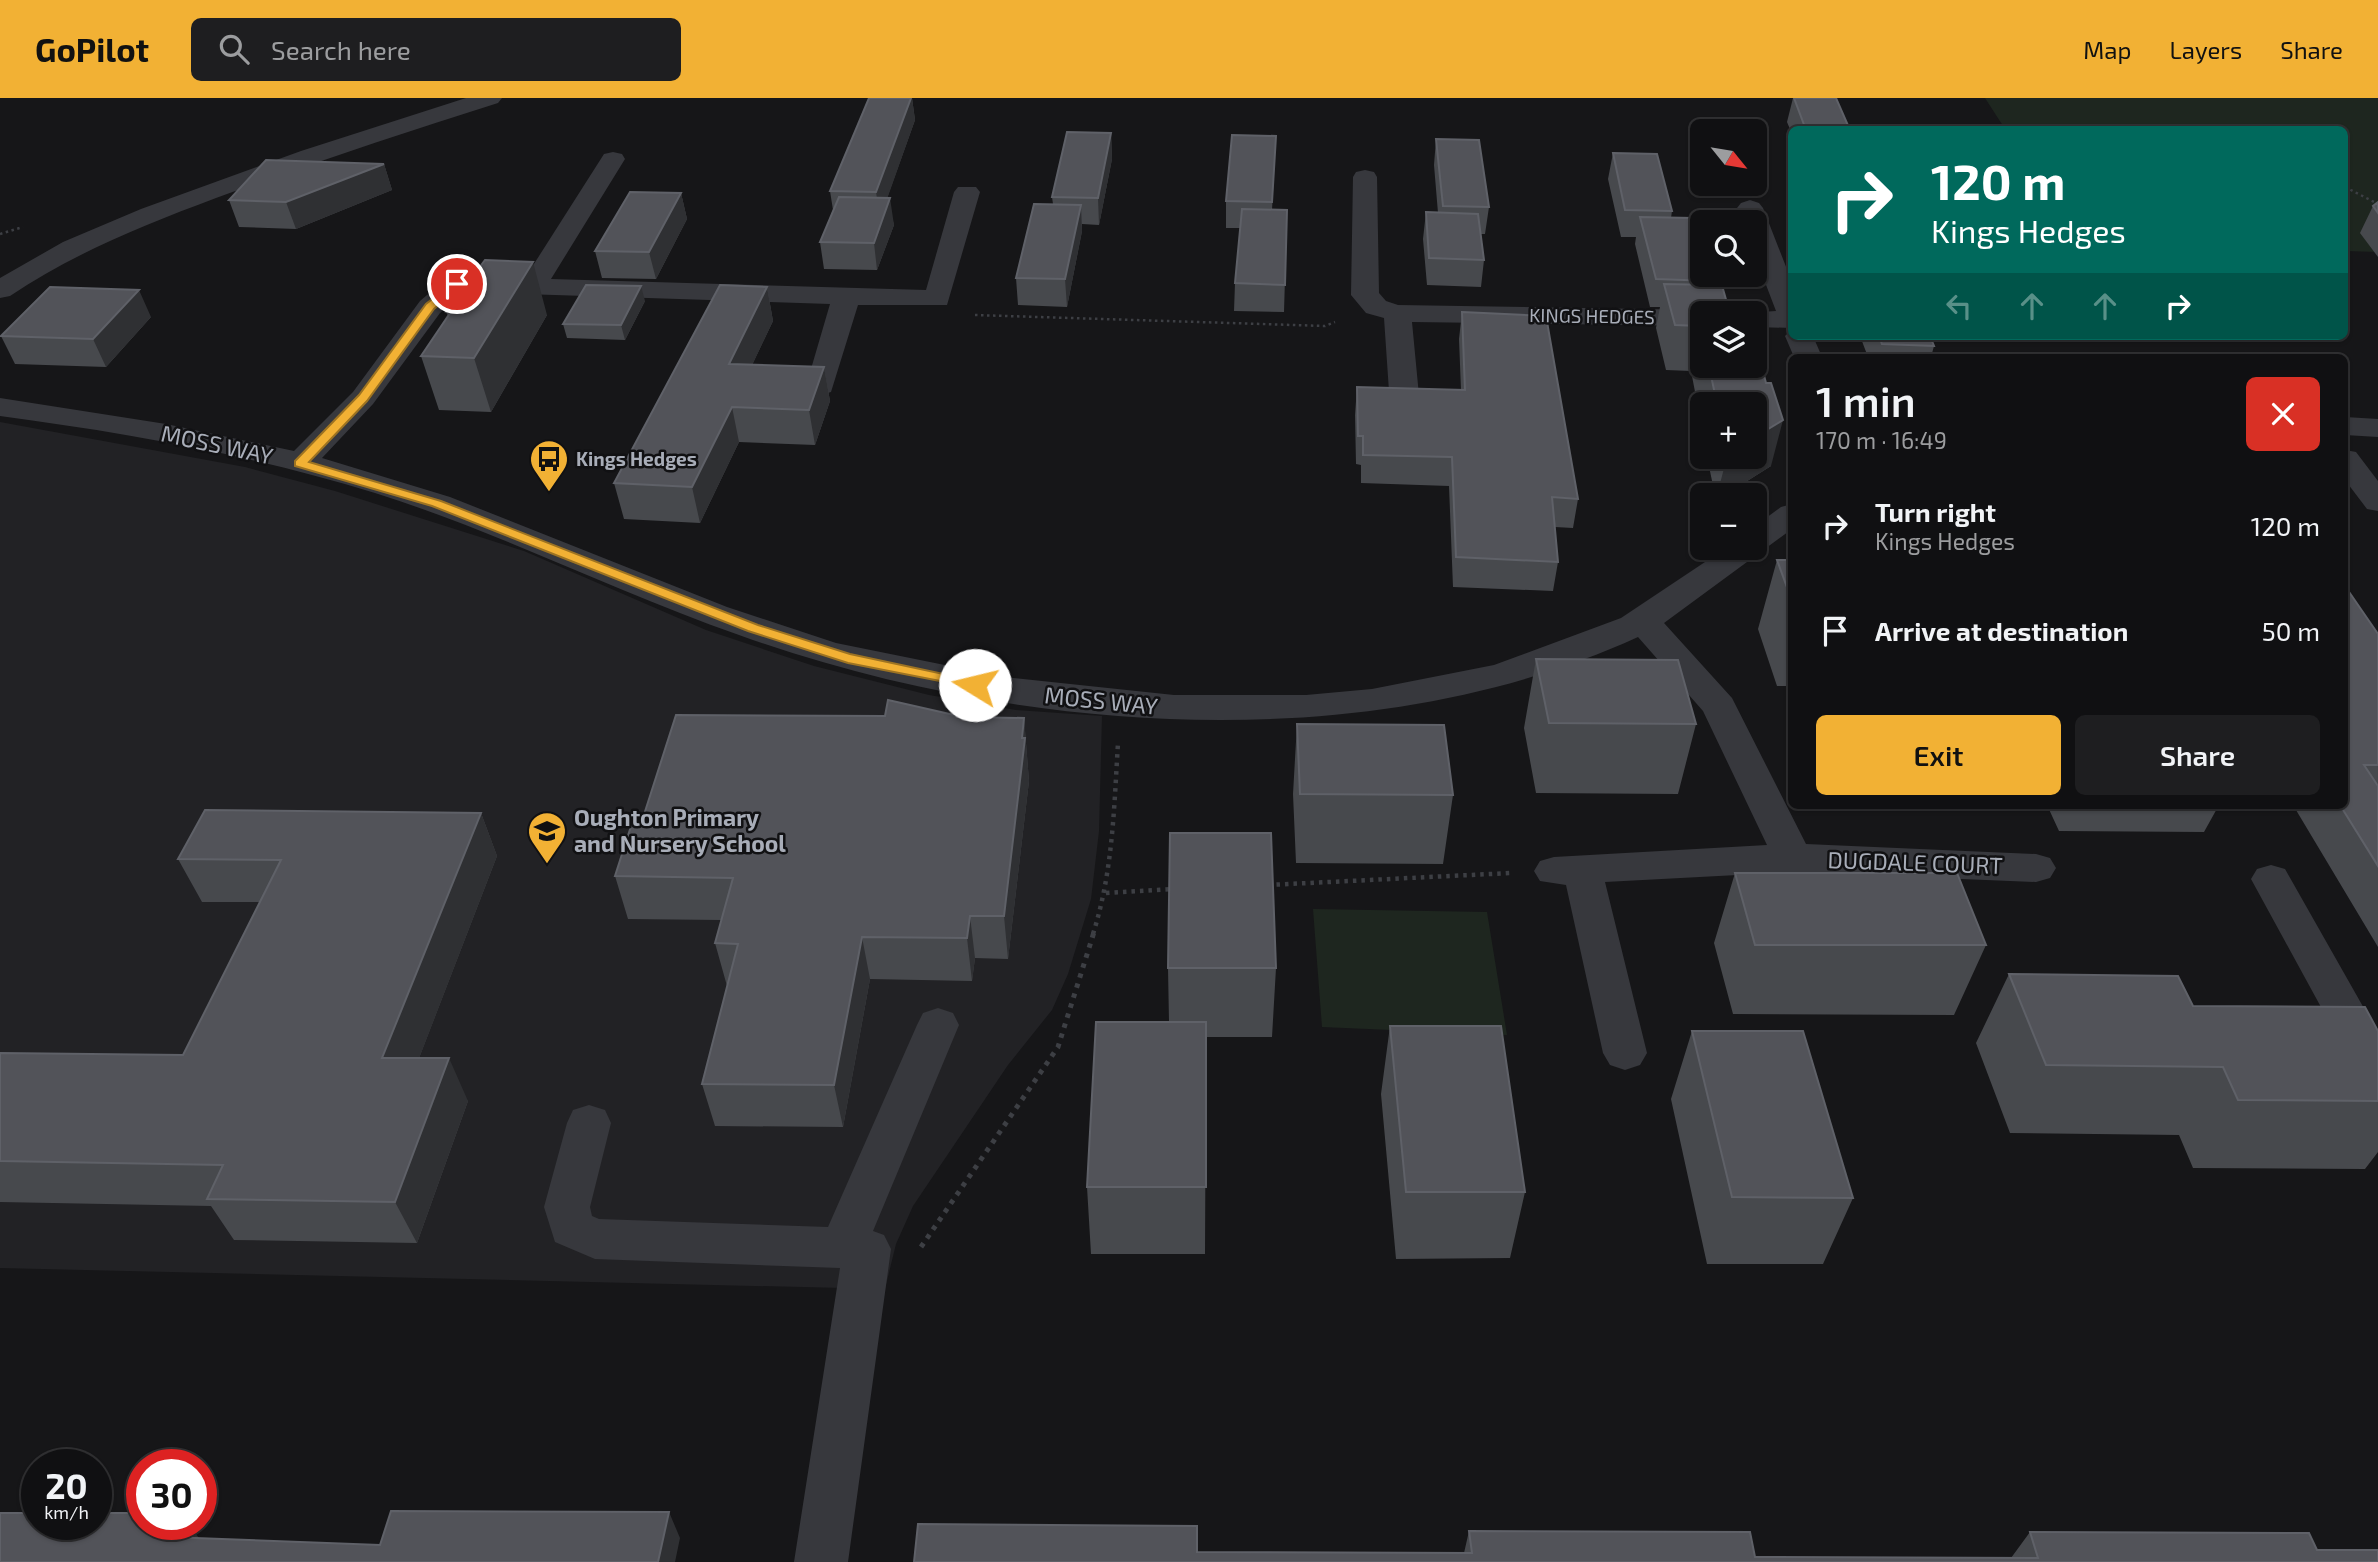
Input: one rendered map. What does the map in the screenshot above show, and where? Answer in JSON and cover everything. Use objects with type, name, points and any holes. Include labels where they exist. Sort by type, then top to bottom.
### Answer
[{"type":"street","points":[[0,290],[49,258],[113,228],[276,167],[490,98]]},
{"type":"street","points":[[533,286],[613,159]]},
{"type":"street","points":[[1365,177],[1365,295],[1386,310],[1405,406]]},
{"type":"street","points":[[300,463],[363,398],[430,307],[457,284],[937,299],[967,192]]},
{"type":"street","points":[[1750,208],[1788,308]]},
{"type":"street","points":[[821,387],[846,297]]},
{"type":"street","name":"KINGS HEDGES","points":[[1386,310],[1690,318]]},
{"type":"street","points":[[1767,319],[1788,318]]},
{"type":"street","name":"MOSS WAY","points":[[0,407],[158,432],[300,463],[436,503],[753,628],[848,658],[951,682],[1121,705],[1209,711],[1301,709],[1433,692],[1526,668],[1641,622],[1730,560]]},
{"type":"street","points":[[2348,426],[2378,428]]},
{"type":"street","points":[[2348,463],[2378,502]]},
{"type":"street","points":[[1767,533],[1788,517]]},
{"type":"street","name":"DUGDALE COURT","points":[[1641,622],[1660,637],[1719,706],[1793,858]]},
{"type":"street","name":"DUGDALE COURT","points":[[1568,871],[1793,858],[2036,868]]},
{"type":"street","points":[[1568,871],[1625,1053]]},
{"type":"street","points":[[2272,879],[2378,1072]]},
{"type":"street","points":[[842,1248],[938,1025]]},
{"type":"street","points":[[589,1123],[568,1207],[572,1228],[594,1239],[867,1249],[821,1562]]},
{"type":"path","points":[[2348,189],[2378,204]]},
{"type":"path","points":[[937,299],[967,302],[976,317],[1325,326],[1386,310]]},
{"type":"path","points":[[913,1258],[1058,1047],[1106,893],[1112,850],[1121,705]]},
{"type":"path","points":[[1255,886],[1568,871]]},
{"type":"path","points":[[1106,893],[1187,889]]},
{"type":"shaded area","points":[[1985,98],[2378,98],[2378,252],[2348,251],[2348,126],[2003,126]]},
{"type":"shaded area","name":"Oughton Primary and Nursery School","points":[[0,422],[245,467],[335,491],[524,551],[706,630],[814,666],[929,695],[1016,710],[1102,716],[1099,831],[1091,899],[1068,974],[1052,1010],[1008,1065],[913,1206],[896,1244],[885,1289],[0,1268]]},
{"type":"shaded area","points":[[1313,909],[1487,912],[1507,1035],[1322,1027]]},
{"type":"building","points":[[869,98],[911,98],[876,192],[830,191]]},
{"type":"building","points":[[1794,98],[1836,98],[1848,126],[1804,126]]},
{"type":"building","points":[[1067,132],[1111,133],[1098,198],[1052,197]]},
{"type":"building","points":[[1232,135],[1276,136],[1272,202],[1226,201]]},
{"type":"building","points":[[1436,139],[1479,140],[1489,207],[1443,206]]},
{"type":"building","points":[[1613,153],[1657,154],[1672,211],[1625,210]]},
{"type":"building","points":[[266,160],[384,164],[286,202],[229,200]]},
{"type":"building","points":[[630,192],[681,193],[649,252],[595,251]]},
{"type":"building","points":[[839,197],[890,198],[874,243],[820,242]]},
{"type":"building","points":[[1034,204],[1081,205],[1065,279],[1016,278]]},
{"type":"building","points":[[1242,209],[1287,210],[1285,285],[1235,283]]},
{"type":"building","points":[[1426,212],[1478,214],[1484,260],[1429,258]]},
{"type":"building","points":[[1640,217],[1690,218],[1690,280],[1656,279]]},
{"type":"building","points":[[485,260],[533,262],[474,358],[421,356],[450,313],[446,312]]},
{"type":"building","points":[[1664,284],[1722,287],[1726,301],[1690,301],[1690,326],[1675,325]]},
{"type":"building","points":[[586,285],[641,286],[621,325],[563,324]]},
{"type":"building","points":[[720,285],[767,287],[729,364],[824,367],[809,410],[732,407],[692,487],[614,483]]},
{"type":"building","points":[[50,287],[139,290],[93,339],[1,336]]},
{"type":"building","points":[[1462,312],[1546,316],[1578,499],[1552,497],[1558,562],[1456,557],[1452,457],[1363,455],[1363,436],[1358,436],[1357,387],[1465,390]]},
{"type":"building","points":[[1880,340],[1932,340],[1934,346],[1882,344]]},
{"type":"building","points":[[1712,378],[1765,378],[1766,383],[1771,383],[1783,420],[1767,430],[1767,392],[1714,392]]},
{"type":"building","points":[[1777,560],[1788,560],[1788,590]]},
{"type":"building","points":[[2348,590],[2378,634],[2378,765],[2364,765],[2378,786],[2378,866],[2342,809],[2348,809]]},
{"type":"building","points":[[1536,659],[1678,660],[1696,724],[1549,723]]},
{"type":"building","points":[[888,700],[963,717],[1024,718],[1022,738],[1025,738],[1004,916],[970,916],[967,938],[862,937],[834,1085],[702,1084],[738,944],[715,943],[733,878],[615,876],[632,823],[641,824],[676,715],[885,716]]},
{"type":"building","points":[[1297,724],[1444,725],[1453,795],[1300,794]]},
{"type":"building","points":[[205,810],[481,813],[382,1058],[449,1058],[395,1202],[207,1199],[223,1165],[0,1161],[0,1053],[183,1055],[281,860],[178,859]]},
{"type":"building","points":[[1170,833],[1271,833],[1276,968],[1168,968]]},
{"type":"building","points":[[1735,873],[1957,873],[1986,945],[1755,945]]},
{"type":"building","points":[[2009,974],[2178,976],[2193,1006],[2365,1007],[2378,1031],[2378,1101],[2238,1100],[2223,1067],[2046,1065]]},
{"type":"building","points":[[1096,1022],[1206,1022],[1206,1187],[1087,1187]]},
{"type":"building","points":[[1390,1026],[1501,1026],[1525,1192],[1406,1192]]},
{"type":"building","points":[[1692,1031],[1803,1031],[1853,1198],[1732,1197]]},
{"type":"building","points":[[391,1511],[669,1512],[658,1562],[0,1562],[0,1513],[21,1513],[21,1540],[112,1540],[112,1513],[126,1513],[126,1540],[217,1539],[380,1545]]},
{"type":"building","points":[[918,1524],[1197,1526],[1197,1552],[1472,1553],[1469,1531],[1750,1532],[1755,1557],[2038,1558],[2030,1532],[2309,1533],[2317,1550],[2378,1550],[2378,1562],[914,1562]]},
{"type":"place","name":"Kings Hedges","points":[[549,493]]},
{"type":"place","name":"Oughton Primary and Nursery School","points":[[547,865]]},
{"type":"route","points":[[457,284],[430,307],[363,398],[300,463],[436,503],[753,628],[848,658],[975,685]]}]
